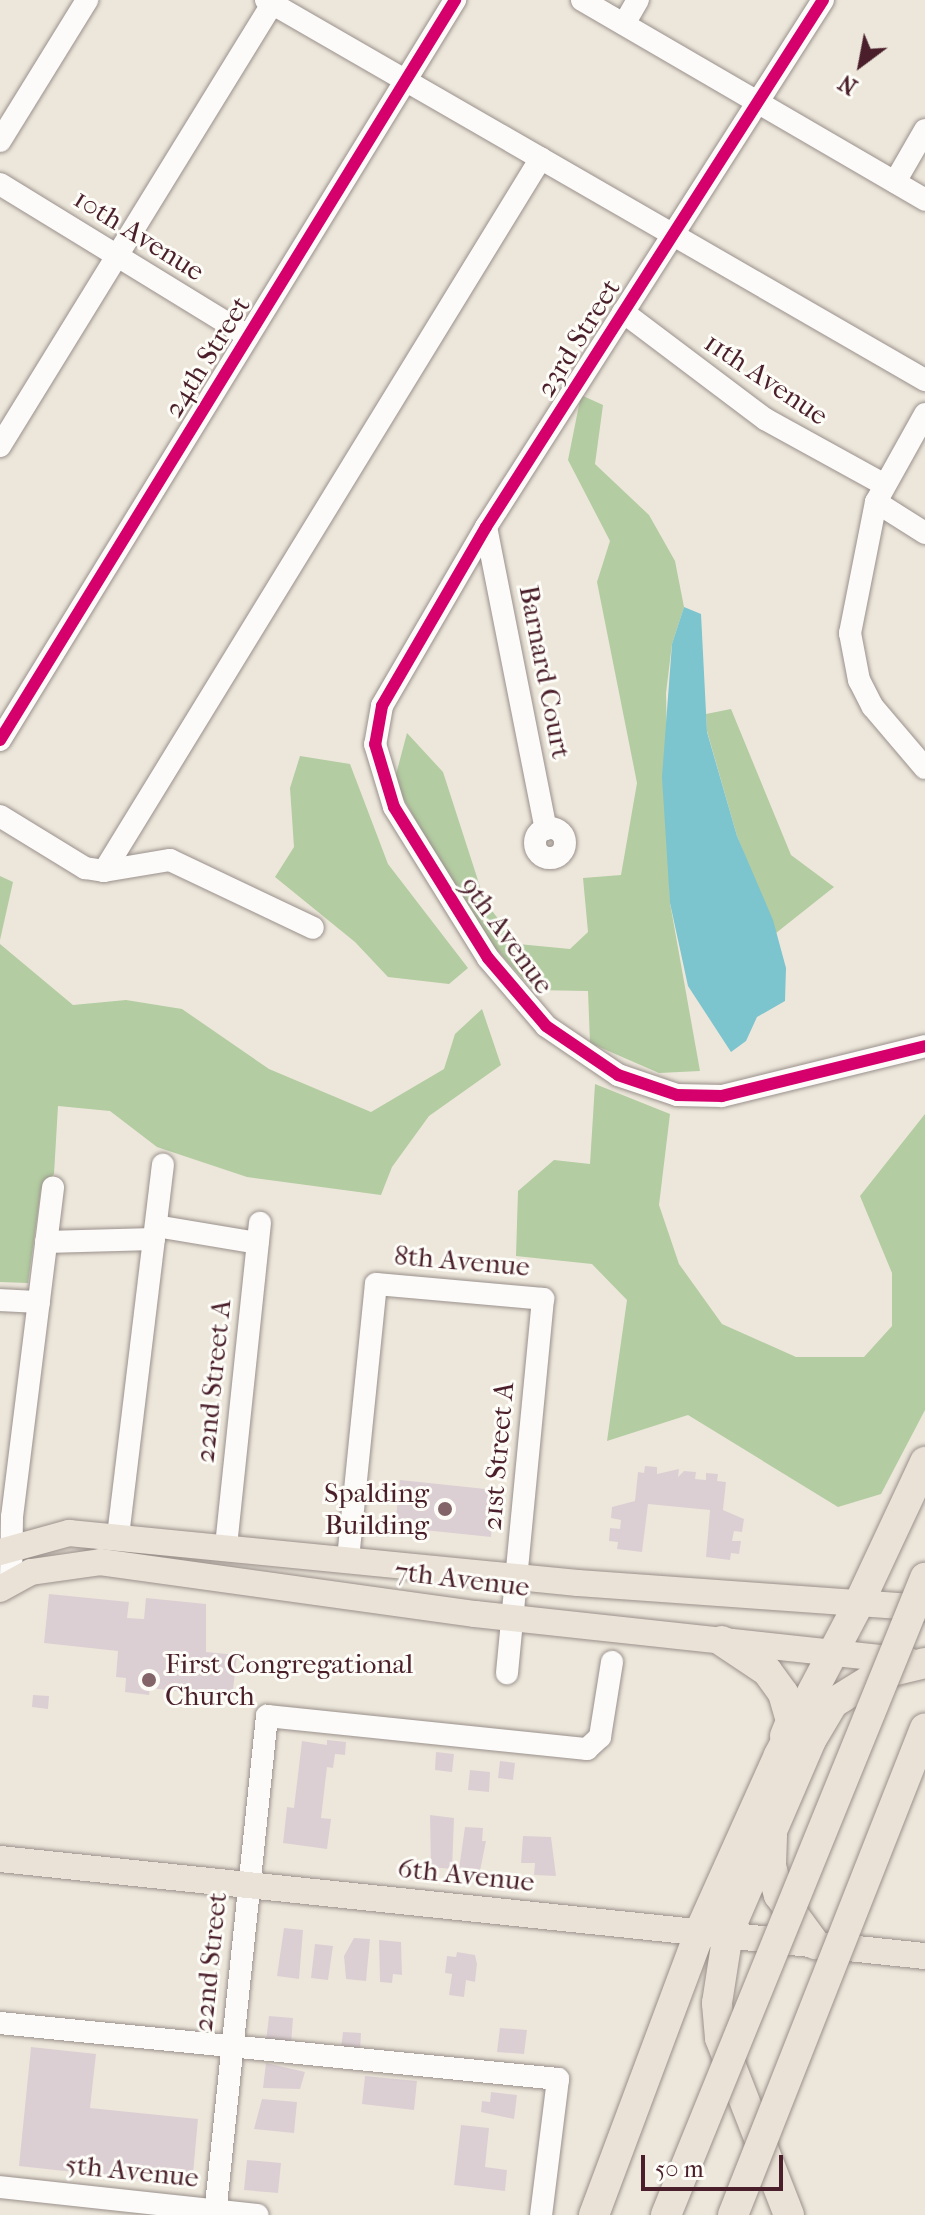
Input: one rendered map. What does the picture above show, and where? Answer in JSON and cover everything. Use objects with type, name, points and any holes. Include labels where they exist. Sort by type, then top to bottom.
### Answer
[{"type":"highway","points":[[779,1755],[830,1652],[859,1603],[925,1462]]},
{"type":"highway","points":[[666,2215],[925,1578]]},
{"type":"highway","points":[[594,2215],[714,1932],[791,1721],[783,1693],[767,1671],[722,1641]]},
{"type":"highway","points":[[789,2215],[720,2038],[714,1932],[773,1825],[833,1703],[880,1674],[925,1663]]},
{"type":"highway","points":[[733,2215],[925,1728]]},
{"type":"highway","points":[[773,1825],[771,1866],[779,1895],[815,1944]]},
{"type":"main road","name":"7th Avenue","points":[[5,1567],[69,1533],[226,1546],[516,1577],[925,1608]]},
{"type":"main road","name":"7th Avenue","points":[[5,1567],[100,1562],[511,1618],[925,1663]]},
{"type":"main road","name":"6th Avenue","points":[[0,1859],[925,1956]]},
{"type":"street","points":[[0,141],[87,0]]},
{"type":"street","name":"24th Street","points":[[0,740],[455,0]]},
{"type":"street","points":[[582,0],[925,200]]},
{"type":"street","points":[[624,24],[638,0]]},
{"type":"street","name":"23rd Street","points":[[382,706],[486,527],[671,234],[761,103],[823,0]]},
{"type":"street","points":[[0,446],[269,2],[925,380]]},
{"type":"street","points":[[895,182],[925,130]]},
{"type":"street","points":[[104,871],[541,158]]},
{"type":"street","name":"10th Avenue","points":[[0,184],[248,336]]},
{"type":"street","name":"11th Avenue","points":[[623,312],[765,419],[879,493],[925,533]]},
{"type":"street","points":[[925,414],[879,493],[850,633],[859,680],[873,707],[925,768]]},
{"type":"street","name":"Barnard Court","points":[[486,527],[546,829]]},
{"type":"street","name":"9th Avenue","points":[[382,706],[375,744],[394,807],[488,958],[546,1026],[582,1051],[647,1088],[695,1098],[740,1095],[925,1046]]},
{"type":"street","points":[[0,816],[76,863],[104,871],[170,860],[313,928]]},
{"type":"street","points":[[118,1536],[163,1165]]},
{"type":"street","points":[[5,1567],[53,1188]]},
{"type":"street","points":[[46,1242],[155,1232]]},
{"type":"street","name":"22nd Street A","points":[[155,1232],[259,1233],[226,1546]]},
{"type":"street","name":"8th Avenue","points":[[348,1559],[376,1284],[543,1299]]},
{"type":"street","name":"21st Street A","points":[[507,1673],[543,1299]]},
{"type":"street","points":[[0,1300],[39,1302]]},
{"type":"street","name":"22nd Street","points":[[215,2213],[267,1716],[587,1749],[600,1737],[612,1662]]},
{"type":"street","points":[[0,2023],[558,2079],[541,2215]]},
{"type":"street","name":"5th Avenue","points":[[0,2187],[60,2204],[257,2215]]},
{"type":"green space","points":[[581,395],[603,405],[595,464],[649,515],[675,561],[684,607],[672,644],[666,693],[670,903],[700,1071],[659,1073],[590,1043],[588,991],[533,990],[477,928],[394,782],[407,733],[443,772],[485,902],[518,944],[570,949],[588,932],[583,878],[621,875],[637,783],[597,582],[610,541],[568,460]]},
{"type":"green space","points":[[731,709],[791,855],[834,887],[776,933],[737,836],[707,731],[706,714]]},
{"type":"green space","points":[[300,756],[350,764],[388,864],[468,968],[449,984],[388,977],[355,942],[275,877],[294,847],[290,788]]},
{"type":"green space","points":[[0,876],[13,882],[0,940]]},
{"type":"green space","points":[[0,944],[73,1005],[126,1000],[182,1009],[269,1069],[371,1112],[444,1069],[455,1034],[482,1009],[501,1065],[429,1116],[392,1167],[381,1195],[247,1177],[157,1147],[110,1111],[58,1106],[54,1174],[41,1189],[28,1283],[0,1282]]},
{"type":"green space","points":[[595,1084],[670,1114],[659,1205],[679,1264],[722,1324],[796,1357],[864,1357],[892,1326],[892,1273],[860,1196],[925,1114],[925,1410],[881,1494],[838,1507],[688,1415],[607,1441],[627,1300],[592,1264],[516,1256],[518,1191],[554,1160],[590,1164]]},
{"type":"water","points":[[684,607],[701,614],[707,732],[737,836],[773,920],[786,968],[785,1001],[757,1017],[746,1041],[731,1052],[688,986],[670,903],[662,777],[672,644]]},
{"type":"building","points":[[645,1466],[657,1467],[657,1474],[679,1469],[678,1477],[684,1471],[696,1472],[695,1479],[706,1480],[706,1473],[718,1474],[717,1481],[726,1482],[723,1510],[744,1519],[742,1532],[734,1531],[732,1541],[741,1541],[739,1554],[731,1553],[730,1560],[706,1557],[710,1510],[648,1504],[642,1552],[617,1549],[618,1542],[609,1541],[610,1528],[620,1529],[621,1520],[611,1518],[612,1507],[635,1501],[638,1472],[644,1473]]},
{"type":"building","name":"Spalding Building","points":[[400,1480],[495,1490],[491,1537],[395,1527]]},
{"type":"building","points":[[49,1594],[129,1602],[127,1618],[144,1619],[146,1598],[206,1604],[206,1652],[237,1655],[232,1698],[222,1697],[220,1707],[208,1706],[209,1695],[150,1688],[149,1695],[125,1692],[126,1678],[116,1677],[118,1651],[44,1643]]},
{"type":"building","points":[[33,1695],[49,1696],[48,1709],[32,1707]]},
{"type":"building","points":[[327,1740],[346,1742],[345,1755],[335,1754],[333,1768],[327,1767],[321,1818],[331,1819],[327,1849],[283,1843],[287,1807],[294,1808],[302,1741],[327,1745]]},
{"type":"building","points":[[436,1752],[454,1754],[452,1772],[435,1770]]},
{"type":"building","points":[[500,1761],[515,1763],[513,1780],[498,1778]]},
{"type":"building","points":[[470,1770],[490,1772],[489,1792],[468,1790]]},
{"type":"building","points":[[430,1815],[454,1818],[452,1869],[431,1867]]},
{"type":"building","points":[[465,1827],[483,1828],[482,1841],[486,1841],[480,1871],[459,1869]]},
{"type":"building","points":[[523,1836],[551,1837],[556,1876],[534,1875],[535,1863],[521,1863]]},
{"type":"building","points":[[284,1928],[303,1930],[299,1979],[277,1976]]},
{"type":"building","points":[[354,1938],[370,1939],[366,1981],[346,1979],[344,1956]]},
{"type":"building","points":[[379,1940],[401,1942],[402,1975],[393,1974],[392,1983],[380,1982]]},
{"type":"building","points":[[315,1944],[333,1946],[328,1980],[311,1978]]},
{"type":"building","points":[[457,1952],[475,1955],[477,1964],[475,1982],[466,1980],[464,1997],[449,1995],[452,1974],[445,1973],[447,1956],[456,1957]]},
{"type":"building","points":[[269,2016],[293,2018],[291,2044],[266,2041]]},
{"type":"building","points":[[500,2028],[527,2030],[524,2054],[497,2052]]},
{"type":"building","points":[[343,2032],[361,2033],[360,2051],[341,2049]]},
{"type":"building","points":[[31,2047],[96,2054],[90,2108],[198,2119],[192,2185],[19,2166]]},
{"type":"building","points":[[266,2063],[305,2072],[300,2089],[263,2088]]},
{"type":"building","points":[[365,2076],[417,2081],[414,2110],[362,2104]]},
{"type":"building","points":[[491,2092],[517,2095],[514,2119],[481,2112],[482,2101],[490,2102]]},
{"type":"building","points":[[262,2099],[297,2102],[294,2133],[254,2129]]},
{"type":"building","points":[[461,2125],[489,2128],[485,2167],[507,2170],[505,2191],[454,2185]]},
{"type":"building","points":[[247,2160],[281,2163],[278,2193],[244,2190]]},
{"type":"cycle path","points":[[0,740],[455,0]]},
{"type":"cycle path","points":[[823,0],[486,527],[382,706],[375,744],[394,807],[488,958],[546,1026],[618,1075],[677,1095],[722,1096],[925,1046]]},
{"type":"place","name":"Spalding Building","points":[[445,1509]]},
{"type":"place","name":"First Congregational Church","points":[[149,1680]]}]
